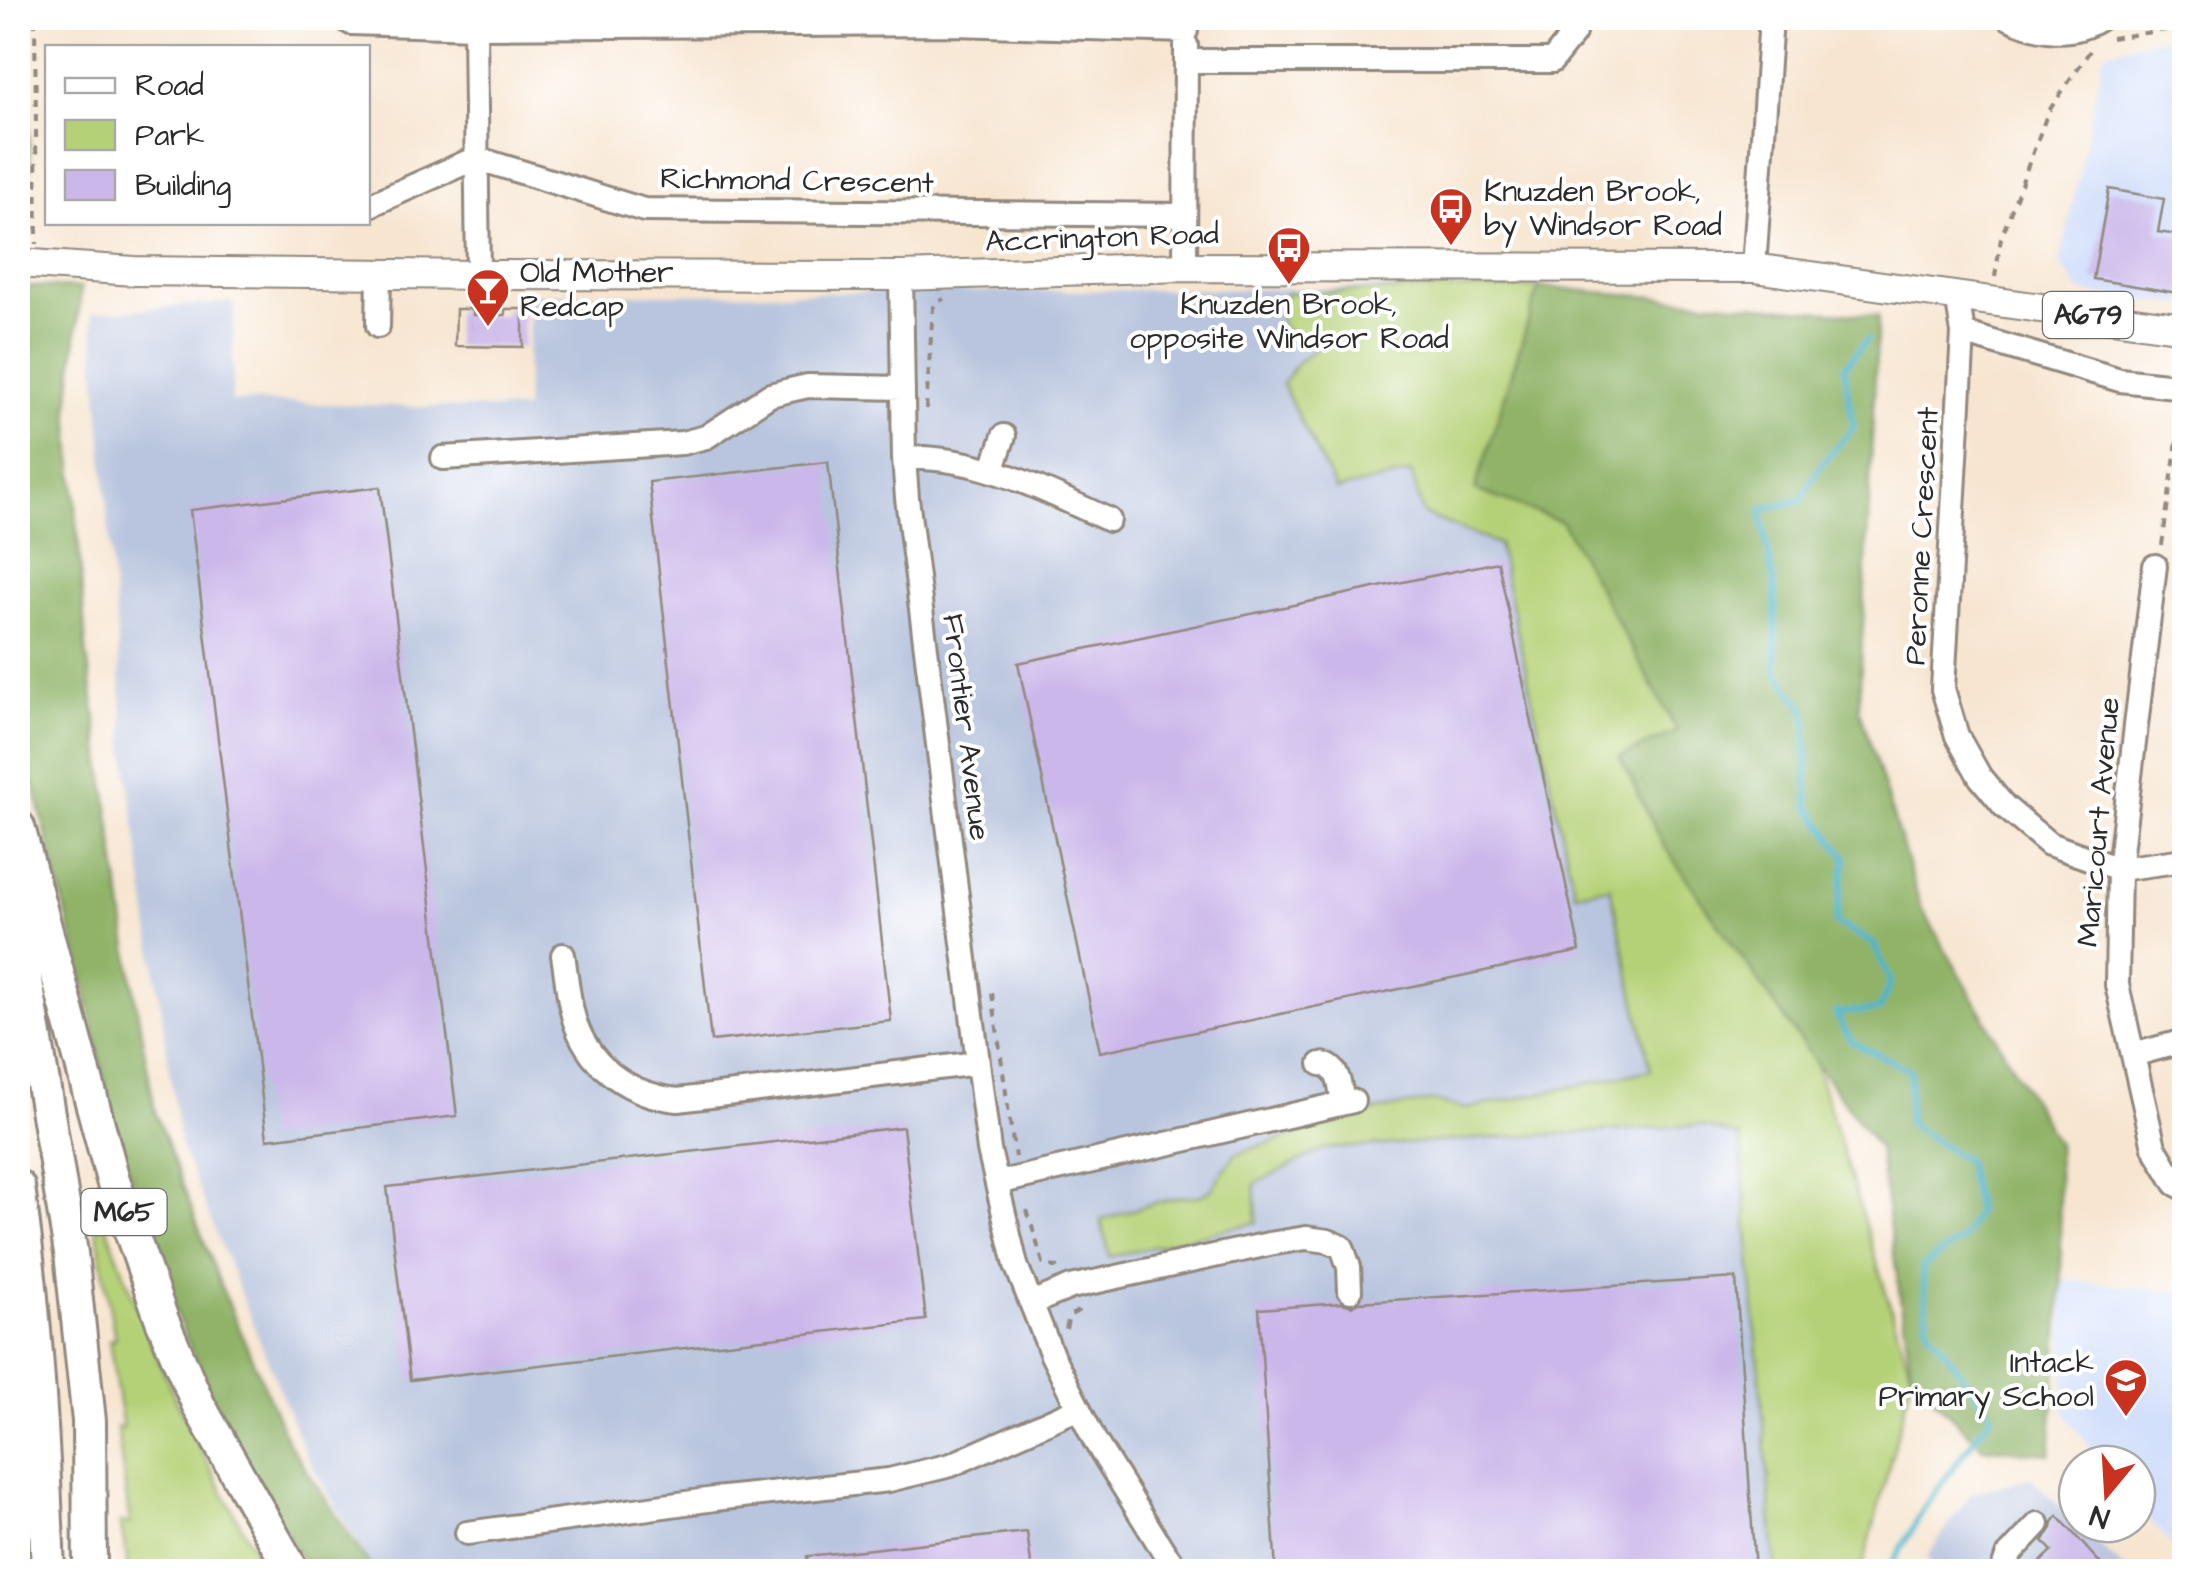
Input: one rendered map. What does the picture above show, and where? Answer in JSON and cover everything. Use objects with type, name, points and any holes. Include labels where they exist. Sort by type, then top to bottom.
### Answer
[{"type":"highway","name":"M65","points":[[18,827],[114,1180],[162,1320],[199,1406],[293,1572]]},
{"type":"highway","name":"M65","points":[[18,933],[70,1253],[89,1420],[90,1572]]},
{"type":"highway","points":[[18,1187],[42,1419],[48,1572]]},
{"type":"main road","name":"Accrington Road","points":[[27,263],[134,271],[478,275],[902,276],[1185,267],[1754,268],[2184,328]]},
{"type":"street","points":[[344,18],[350,23],[475,27],[955,21],[1187,24],[1185,267]]},
{"type":"street","points":[[1186,60],[1552,61],[1574,33],[1575,18]]},
{"type":"street","points":[[1754,268],[1772,18]]},
{"type":"street","points":[[2009,18],[2042,31],[2069,31],[2100,18]]},
{"type":"street","points":[[475,27],[478,275]]},
{"type":"street","points":[[370,205],[476,158]]},
{"type":"street","name":"Richmond Crescent","points":[[476,158],[644,210],[1184,215]]},
{"type":"street","points":[[378,326],[380,274]]},
{"type":"street","name":"Frontier Avenue","points":[[902,276],[907,498],[989,1150],[1016,1266],[1032,1303]]},
{"type":"street","name":"Peronne Crescent","points":[[1957,295],[1964,333],[1943,688],[1957,736],[1980,777],[2004,806],[2049,844],[2119,869],[2184,860]]},
{"type":"street","points":[[1964,333],[2120,380],[2184,389]]},
{"type":"street","points":[[443,458],[682,443],[706,438],[770,396],[790,390],[808,386],[904,388]]},
{"type":"street","points":[[992,471],[1004,436]]},
{"type":"street","points":[[904,458],[952,461],[992,471],[1109,520]]},
{"type":"street","name":"Maricourt Avenue","points":[[2155,566],[2119,869],[2118,985],[2154,1148],[2176,1184],[2184,1188]]},
{"type":"street","points":[[563,955],[570,1005],[584,1042],[597,1062],[620,1082],[658,1098],[678,1100],[978,1063]]},
{"type":"street","points":[[2133,1055],[2184,1041]]},
{"type":"street","points":[[997,1183],[1348,1102],[1335,1070],[1321,1064]]},
{"type":"street","points":[[1179,1572],[1095,1441],[1052,1355],[1032,1303],[1071,1287],[1306,1238],[1342,1248],[1349,1267],[1350,1290]]},
{"type":"street","points":[[466,1533],[889,1480],[950,1464],[1079,1408]]},
{"type":"street","points":[[2002,1572],[2007,1557],[2038,1524]]},
{"type":"path","points":[[27,263],[35,18]]},
{"type":"path","points":[[1990,302],[2001,238],[2048,112],[2098,40],[2184,24]]},
{"type":"path","points":[[930,359],[933,308],[944,299]]},
{"type":"path","points":[[2155,566],[2160,562],[2184,389]]},
{"type":"path","points":[[1034,1236],[1042,1262],[1054,1268],[1066,1266],[1078,1311],[1069,1316],[1067,1337]]},
{"type":"shaded area","points":[[2184,35],[2184,305],[2080,292],[2060,264],[2104,53]]},
{"type":"shaded area","points":[[1539,287],[1476,489],[1621,756],[1721,927],[1815,1062],[1912,1377],[1862,1571],[374,1571],[306,1455],[180,1144],[127,766],[92,313],[234,302],[232,401],[525,410],[530,295]]},
{"type":"shaded area","name":"Intack Primary School","points":[[2062,1280],[2184,1292],[2184,1560],[2157,1528],[2157,1444],[2088,1444],[2064,1408]]},
{"type":"shaded area","points":[[2031,1478],[2057,1504],[2057,1544],[2098,1544],[2127,1571],[1935,1571],[1927,1557],[1971,1493]]},
{"type":"green space","points":[[18,18],[25,18],[30,166],[18,205]]},
{"type":"green space","points":[[18,286],[81,288],[69,408],[86,649],[155,1112],[220,1284],[288,1442],[373,1571],[308,1571],[217,1412],[180,1323],[113,1120],[18,712]]},
{"type":"green space","points":[[1539,287],[1476,489],[1562,521],[1678,732],[1621,757],[1815,1062],[1912,1377],[1862,1571],[1776,1571],[1740,1137],[1699,1125],[1324,1149],[1255,1184],[1257,1222],[1110,1257],[1101,1220],[1154,1203],[1199,1196],[1211,1190],[1235,1154],[1363,1113],[1433,1101],[1466,1109],[1651,1070],[1610,887],[1575,893],[1498,544],[1423,514],[1411,473],[1336,490],[1282,384],[1298,362],[1317,348],[1316,339],[1296,338],[1283,325],[1281,308],[1287,293]]},
{"type":"green space","points":[[1539,287],[1878,316],[1859,707],[1921,907],[2057,1144],[2062,1280],[2050,1454],[1983,1447],[1912,1377],[1878,1148],[1664,846],[1620,757],[1677,731],[1562,522],[1475,490]]},
{"type":"green space","points":[[106,1225],[179,1406],[266,1571],[127,1571],[120,1523],[130,1524],[117,1427],[123,1428],[109,1340],[115,1339],[96,1226]]},
{"type":"building","points":[[2109,189],[2164,199],[2158,232],[2184,236],[2184,294],[2093,279]]},
{"type":"building","points":[[456,309],[473,309],[473,315],[505,315],[505,309],[523,309],[523,347],[455,346]]},
{"type":"building","points":[[828,462],[891,1021],[711,1041],[649,482]]},
{"type":"building","points":[[380,487],[457,1116],[267,1139],[190,510]]},
{"type":"building","points":[[1498,562],[1580,951],[1100,1052],[1018,663]]},
{"type":"building","points":[[903,1127],[926,1320],[410,1380],[387,1187]]},
{"type":"building","points":[[1736,1278],[1755,1572],[1276,1572],[1259,1309],[1342,1303],[1352,1306],[1359,1302]]},
{"type":"building","points":[[2057,1517],[2057,1544],[2083,1544],[2108,1572],[2030,1572],[2052,1551],[2043,1541]]},
{"type":"building","points":[[1027,1532],[1032,1572],[809,1572],[807,1556]]},
{"type":"waterway","points":[[1867,340],[1844,367],[1853,428],[1820,466],[1800,501],[1761,509],[1775,593],[1776,670],[1806,711],[1808,805],[1846,857],[1836,923],[1873,943],[1891,981],[1879,1010],[1835,1013],[1852,1042],[1910,1070],[1908,1123],[1966,1161],[1977,1212],[1962,1239],[1922,1267],[1928,1328],[1992,1415],[1927,1503],[1888,1572]]},
{"type":"place","name":"Knuzden Brook, by Windsor Road","points":[[1451,247]]},
{"type":"place","name":"Knuzden Brook, opposite Windsor Road","points":[[1289,286]]},
{"type":"place","name":"Old Mother Redcap","points":[[488,328]]},
{"type":"place","name":"Intack Primary School","points":[[2126,1418]]}]
